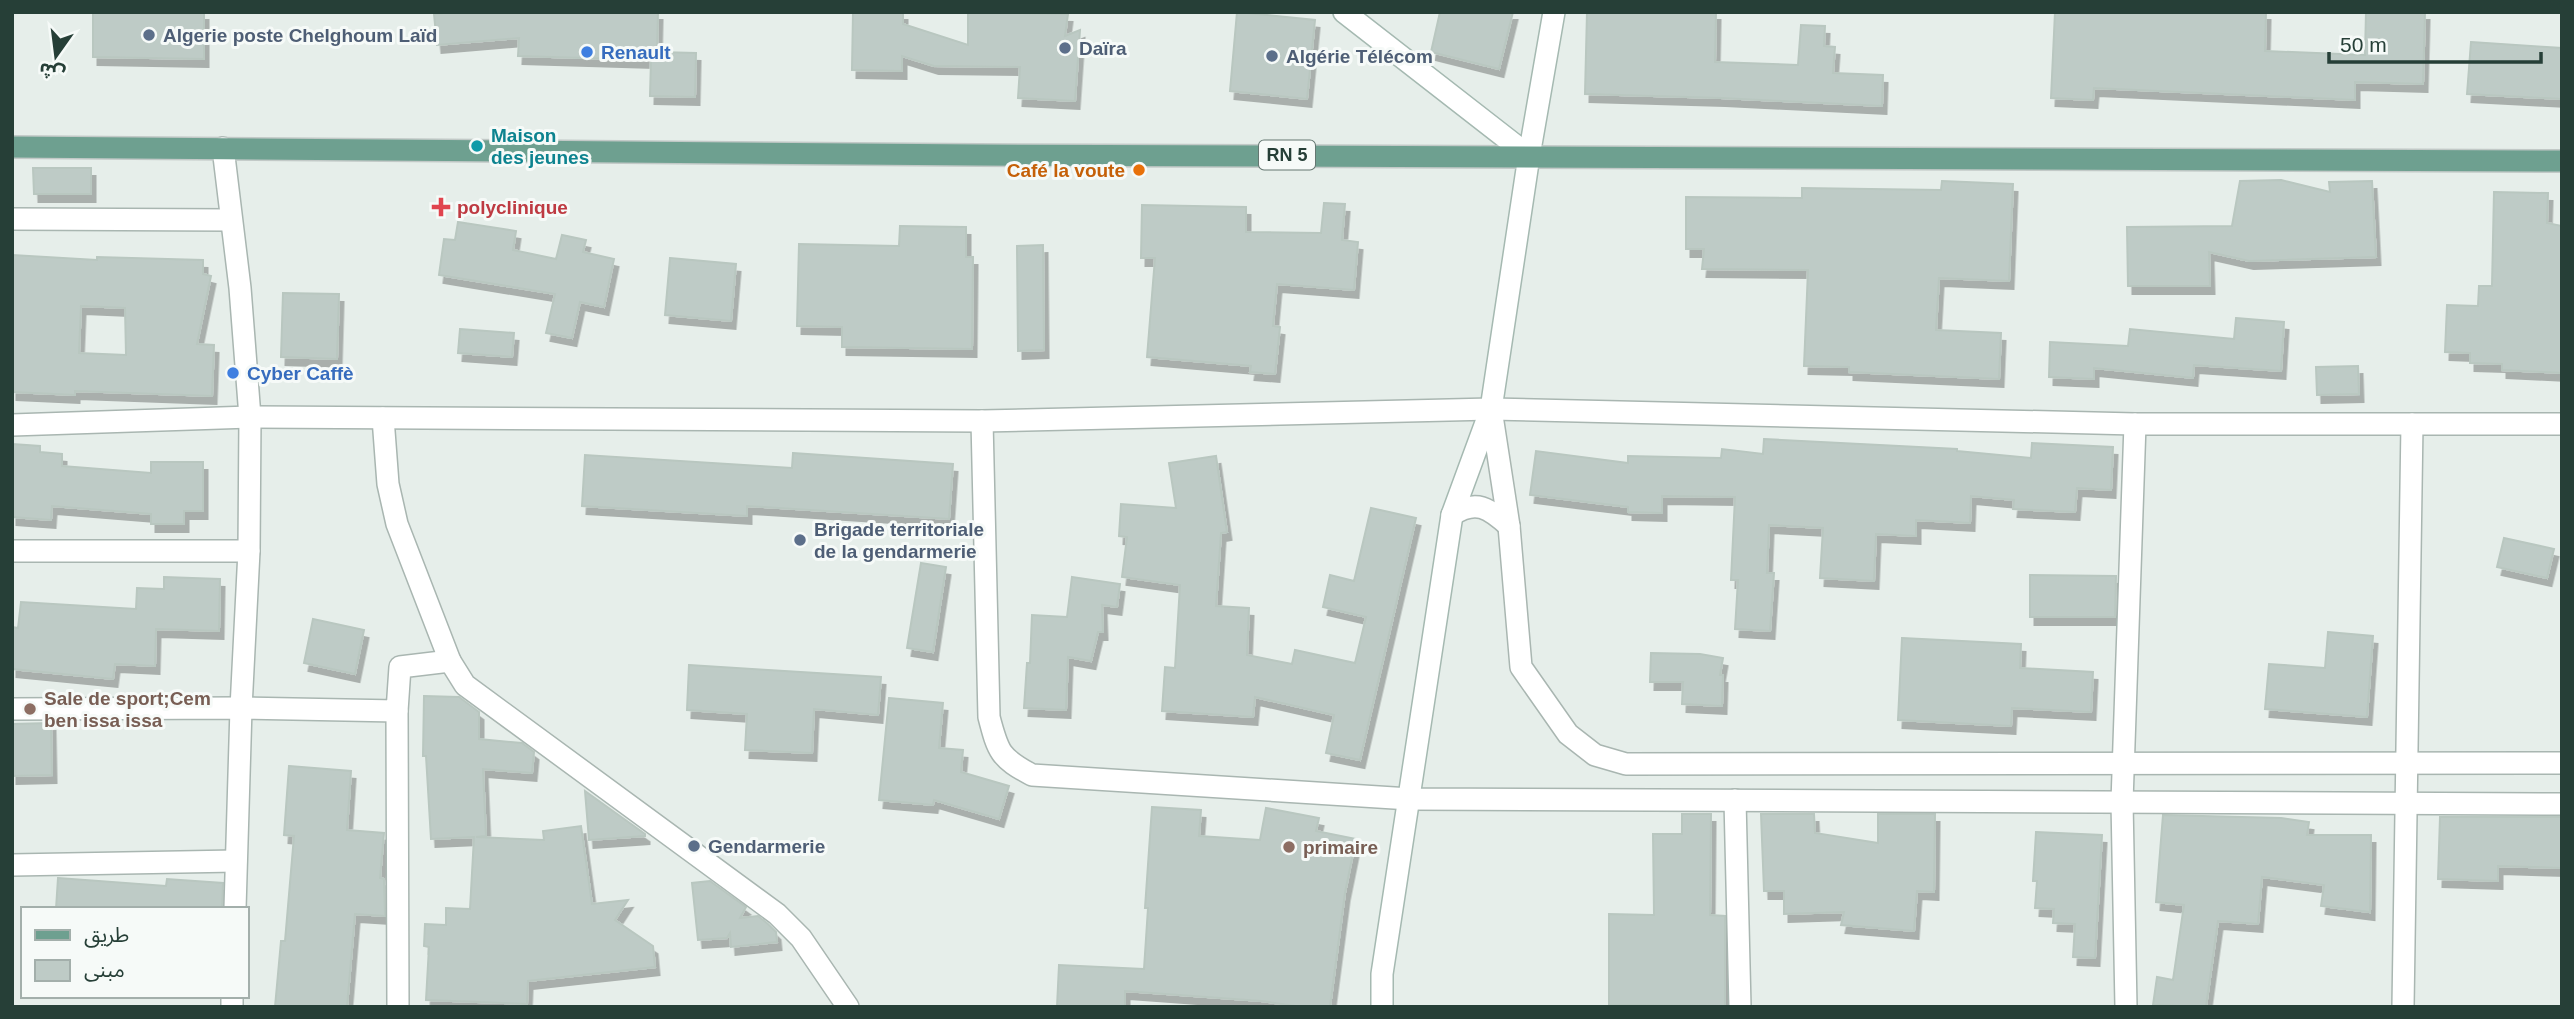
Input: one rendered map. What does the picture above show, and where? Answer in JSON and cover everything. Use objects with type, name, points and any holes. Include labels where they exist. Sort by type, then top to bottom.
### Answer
[{"type":"main road","name":"RN 5","points":[[12,147],[978,155],[2562,161]]},
{"type":"street","points":[[1382,1007],[1382,974],[1452,515],[1490,409],[1554,12]]},
{"type":"street","points":[[1350,15],[1529,156]]},
{"type":"street","points":[[223,148],[240,288],[250,418],[249,551],[240,708],[235,907]]},
{"type":"street","points":[[12,219],[231,220]]},
{"type":"street","points":[[1490,409],[1509,526],[1521,667],[1568,734],[1595,755],[1626,764],[2562,763]]},
{"type":"street","points":[[12,425],[250,418],[982,421],[1490,409],[2135,424],[2562,424]]},
{"type":"street","points":[[383,418],[388,484],[397,524],[450,662],[465,685],[777,914],[801,938],[848,1007]]},
{"type":"street","points":[[982,421],[989,717],[996,742],[1008,762],[1032,775],[1409,799],[2562,804]]},
{"type":"street","points":[[2126,1007],[2122,802],[2135,424]]},
{"type":"street","points":[[2403,1007],[2412,424]]},
{"type":"street","points":[[1452,515],[1463,507],[1478,506],[1493,512],[1509,526]]},
{"type":"street","points":[[12,551],[249,551]]},
{"type":"street","points":[[398,1007],[397,710],[400,667],[450,662]]},
{"type":"street","points":[[12,709],[397,710]]},
{"type":"street","points":[[1735,800],[1740,1007]]},
{"type":"street","points":[[12,865],[236,861]]},
{"type":"building","name":"Algerie poste Chelghoum Laïd","points":[[93,12],[204,12],[204,59],[93,57]]},
{"type":"building","points":[[658,12],[657,52],[696,53],[695,97],[650,96],[651,60],[518,56],[519,38],[437,45],[434,14]]},
{"type":"building","points":[[853,12],[903,12],[903,24],[968,45],[968,12],[1068,14],[1065,36],[1080,30],[1075,101],[1018,98],[1020,67],[934,66],[902,56],[902,71],[852,70]]},
{"type":"building","name":"Algérie Télécom","points":[[1237,12],[1315,20],[1307,99],[1230,91]]},
{"type":"building","points":[[1440,12],[1513,12],[1499,69],[1431,52]]},
{"type":"building","points":[[1587,12],[1716,12],[1715,62],[1798,65],[1801,25],[1825,26],[1824,46],[1835,47],[1833,73],[1883,75],[1882,106],[1585,94]]},
{"type":"building","points":[[2055,12],[2266,12],[2265,51],[2365,55],[2366,12],[2425,12],[2423,84],[2355,82],[2355,100],[2094,88],[2093,100],[2051,98]]},
{"type":"building","points":[[2471,42],[2562,48],[2562,99],[2467,94]]},
{"type":"building","points":[[33,168],[91,168],[91,194],[34,194]]},
{"type":"building","points":[[2281,180],[2330,192],[2329,182],[2372,181],[2376,257],[2249,261],[2209,252],[2210,286],[2128,286],[2127,227],[2232,226],[2240,181]]},
{"type":"building","points":[[1942,181],[2013,184],[2009,281],[1939,278],[1936,330],[2001,333],[1999,379],[1849,372],[1849,367],[1804,366],[1808,270],[1702,269],[1704,249],[1686,249],[1686,197],[1802,198],[1802,188],[1941,190]]},
{"type":"building","points":[[2494,192],[2548,193],[2547,223],[2562,226],[2562,373],[2502,370],[2502,364],[2470,363],[2470,353],[2445,352],[2447,305],[2478,306],[2479,286],[2492,286]]},
{"type":"building","points":[[1324,203],[1345,204],[1342,240],[1358,242],[1354,290],[1277,284],[1273,326],[1280,327],[1275,374],[1250,372],[1251,366],[1147,357],[1155,258],[1141,258],[1142,205],[1246,207],[1246,232],[1321,233]]},
{"type":"building","points":[[458,222],[516,231],[513,250],[556,259],[562,235],[586,240],[583,252],[614,259],[604,307],[580,302],[572,338],[546,333],[555,294],[439,275],[444,239],[455,240]]},
{"type":"building","points":[[900,226],[966,227],[966,257],[973,257],[972,349],[842,347],[842,327],[797,326],[799,244],[899,246]]},
{"type":"building","points":[[1043,245],[1044,350],[1018,351],[1017,246]]},
{"type":"building","points":[[12,255],[97,260],[97,257],[203,260],[203,274],[211,276],[197,344],[214,345],[212,396],[75,391],[75,395],[12,392]],"holes":[[[81,306],[125,308],[126,355],[79,353]]]},
{"type":"building","points":[[670,258],[736,264],[731,321],[665,315]]},
{"type":"building","points":[[283,293],[339,294],[337,359],[281,357]]},
{"type":"building","points":[[2236,318],[2284,322],[2281,371],[2194,365],[2193,378],[2094,368],[2094,379],[2049,377],[2050,342],[2128,346],[2130,329],[2234,339]]},
{"type":"building","points":[[460,329],[514,333],[512,357],[458,353]]},
{"type":"building","points":[[2358,366],[2359,394],[2317,395],[2316,367]]},
{"type":"building","points":[[1764,439],[1957,449],[2031,458],[2032,443],[2113,447],[2111,490],[2077,488],[2075,512],[2013,509],[2014,500],[1971,496],[1970,523],[1916,520],[1916,536],[1876,534],[1874,581],[1820,578],[1823,528],[1769,525],[1767,573],[1774,573],[1770,631],[1735,629],[1738,580],[1731,580],[1735,497],[1662,496],[1662,513],[1628,512],[1628,507],[1530,495],[1536,451],[1628,463],[1628,456],[1721,458],[1722,449],[1763,454]]},
{"type":"building","points":[[12,444],[40,446],[40,452],[62,454],[62,466],[151,473],[151,462],[203,462],[203,511],[184,511],[184,524],[151,524],[151,514],[52,506],[51,520],[12,517]]},
{"type":"building","points":[[793,453],[953,464],[949,519],[747,506],[747,516],[582,506],[585,455],[792,468]]},
{"type":"building","points":[[1216,456],[1227,532],[1221,533],[1216,606],[1249,608],[1247,655],[1292,664],[1295,650],[1355,663],[1366,617],[1323,607],[1330,575],[1354,581],[1371,508],[1416,518],[1360,760],[1326,753],[1334,715],[1255,697],[1253,717],[1162,711],[1165,667],[1175,668],[1180,585],[1122,577],[1127,537],[1119,536],[1121,504],[1176,508],[1169,463]]},
{"type":"building","points":[[2504,538],[2554,549],[2547,578],[2497,567]]},
{"type":"building","points":[[921,563],[946,567],[933,652],[907,648]]},
{"type":"building","points":[[2030,575],[2116,576],[2115,617],[2030,617]]},
{"type":"building","points":[[164,577],[220,579],[219,631],[156,629],[155,666],[115,664],[113,679],[12,669],[12,627],[18,628],[21,602],[136,609],[137,588],[164,589]]},
{"type":"building","points":[[1072,577],[1120,584],[1117,607],[1102,605],[1103,632],[1098,632],[1091,661],[1068,657],[1066,710],[1024,708],[1027,663],[1030,663],[1032,615],[1067,617]]},
{"type":"building","points":[[313,619],[364,630],[355,674],[304,663]]},
{"type":"building","points":[[2328,632],[2373,636],[2367,717],[2265,709],[2269,664],[2325,668]]},
{"type":"building","points":[[1902,638],[2021,644],[2020,668],[2093,672],[2091,712],[2012,708],[2011,726],[1898,720]]},
{"type":"building","points":[[1651,653],[1700,654],[1723,658],[1720,675],[1723,675],[1722,706],[1682,704],[1683,682],[1650,682]]},
{"type":"building","points":[[689,665],[881,677],[878,715],[814,709],[812,753],[745,750],[747,714],[687,710]]},
{"type":"building","points":[[424,696],[459,697],[479,712],[479,739],[522,743],[534,752],[532,773],[483,769],[486,836],[476,837],[544,840],[543,831],[581,826],[592,904],[628,900],[615,920],[653,946],[655,967],[528,981],[527,1004],[426,1000],[429,947],[424,946],[425,924],[446,925],[446,908],[470,909],[474,837],[431,839],[426,756],[423,756]]},
{"type":"building","points":[[889,698],[943,703],[939,748],[963,750],[961,772],[1009,786],[999,819],[934,800],[933,805],[879,800]]},
{"type":"building","points":[[51,723],[52,775],[12,776],[12,724]]},
{"type":"building","points":[[289,766],[351,771],[347,830],[384,833],[380,878],[384,879],[385,916],[355,914],[347,1007],[275,1007],[281,941],[285,941],[294,836],[284,835]]},
{"type":"building","points":[[585,791],[645,834],[645,836],[589,840]]},
{"type":"building","points":[[1152,807],[1201,810],[1199,836],[1260,840],[1266,808],[1319,818],[1316,831],[1356,839],[1345,893],[1330,1007],[1302,1007],[1261,1001],[1125,991],[1125,1007],[1057,1007],[1059,965],[1144,969]]},
{"type":"building","points":[[1682,814],[1711,814],[1710,915],[1725,916],[1725,1006],[1609,1005],[1609,914],[1654,915],[1653,834],[1682,834]]},
{"type":"building","points":[[1761,814],[1814,814],[1815,833],[1878,843],[1878,814],[1935,814],[1934,892],[1917,891],[1914,931],[1841,925],[1844,912],[1784,914],[1784,891],[1764,891]]},
{"type":"building","points":[[2163,815],[2281,818],[2309,822],[2307,835],[2371,835],[2370,912],[2321,906],[2324,885],[2262,877],[2258,924],[2218,921],[2206,1007],[2153,1005],[2157,977],[2173,980],[2184,905],[2156,902]]},
{"type":"building","points":[[2440,817],[2562,817],[2562,868],[2498,866],[2498,881],[2438,879]]},
{"type":"building","points":[[2036,832],[2102,835],[2095,958],[2073,957],[2075,924],[2053,923],[2054,909],[2035,908],[2037,881],[2033,881]]},
{"type":"building","points":[[58,878],[166,886],[167,879],[223,883],[222,907],[56,907]]},
{"type":"building","points":[[710,881],[746,907],[740,918],[758,916],[768,924],[776,932],[777,942],[731,947],[730,933],[727,938],[698,940],[692,883]]},
{"type":"place","name":"Algerie poste Chelghoum Laïd","points":[[149,35]]},
{"type":"place","name":"Daïra","points":[[1065,48]]},
{"type":"place","name":"Renault","points":[[587,52]]},
{"type":"place","name":"Algérie Télécom","points":[[1272,56]]},
{"type":"place","name":"Maison des jeunes","points":[[477,146]]},
{"type":"place","name":"Café la voute","points":[[1139,170]]},
{"type":"place","name":"polyclinique","points":[[441,207]]},
{"type":"place","name":"Cyber Caffè","points":[[233,373]]},
{"type":"place","name":"Brigade territoriale de la gendarmerie","points":[[800,540]]},
{"type":"place","name":"Sale de sport;Cem ben issa issa","points":[[30,709]]},
{"type":"place","name":"Gendarmerie","points":[[694,846]]},
{"type":"place","name":"primaire","points":[[1289,847]]}]
